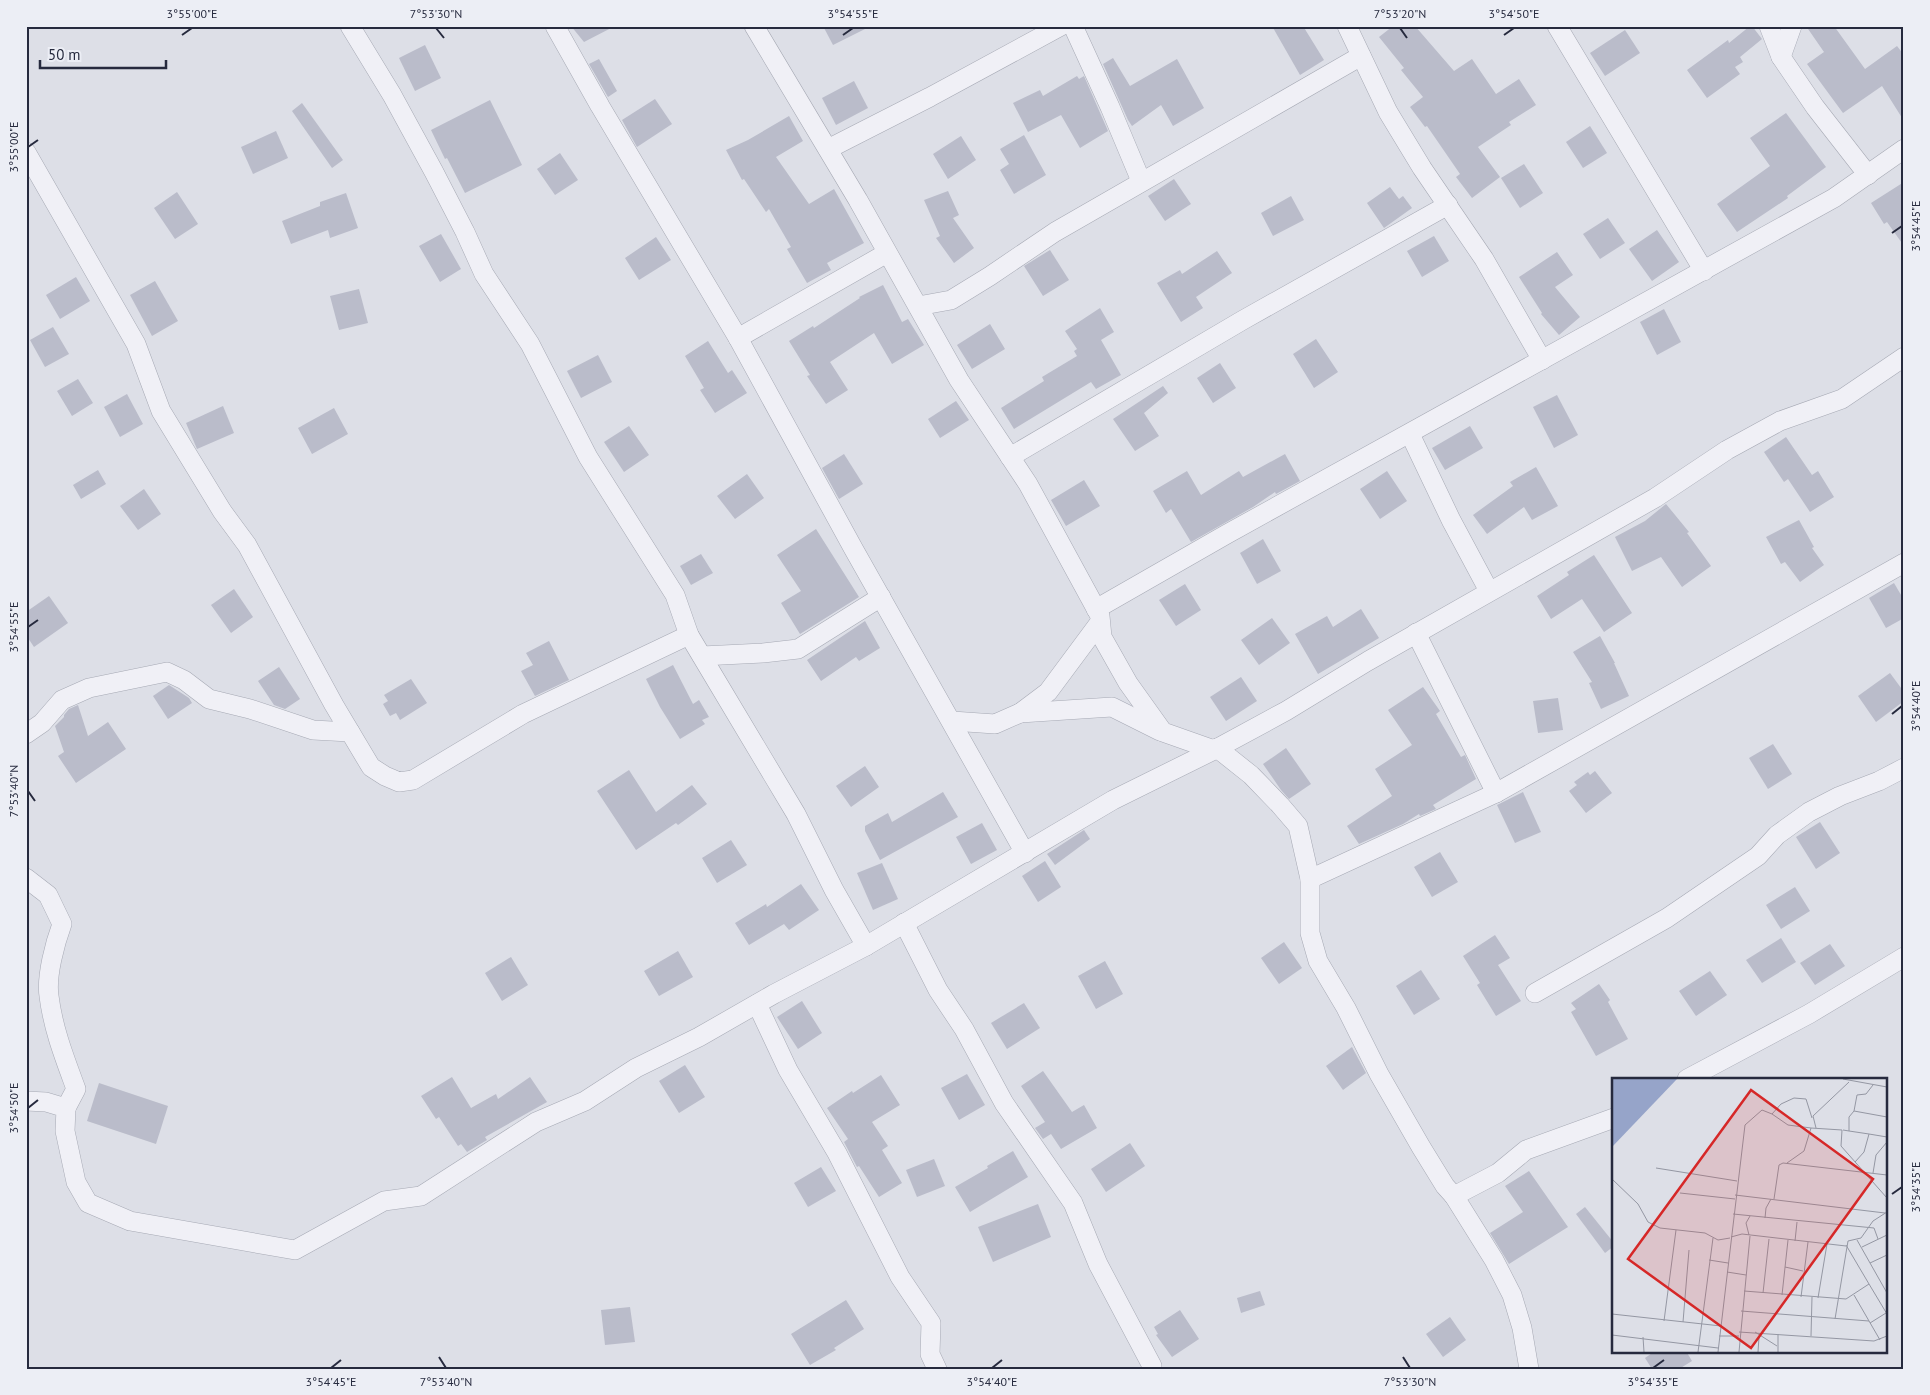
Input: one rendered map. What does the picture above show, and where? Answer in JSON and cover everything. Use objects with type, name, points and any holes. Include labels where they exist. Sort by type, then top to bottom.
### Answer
[{"type":"street","points":[[350,26],[392,95],[434,172],[484,274],[530,344],[588,456],[675,595],[688,635],[796,814],[834,890],[866,946]]},
{"type":"street","points":[[555,26],[600,106],[738,338],[1025,853]]},
{"type":"street","points":[[754,26],[828,149],[960,380],[1028,484],[1098,615],[1102,637],[1128,684],[1163,732]]},
{"type":"street","points":[[828,149],[930,97],[1061,26]]},
{"type":"street","points":[[1072,26],[1110,107],[1141,181]]},
{"type":"street","points":[[1347,26],[1388,112],[1422,168],[1484,259],[1542,360]]},
{"type":"street","points":[[1557,26],[1704,271]]},
{"type":"street","points":[[1769,26],[1781,57],[1815,106],[1868,175]]},
{"type":"street","points":[[1781,57],[1792,26]]},
{"type":"street","points":[[918,306],[951,300],[1055,232],[1362,56]]},
{"type":"street","points":[[26,152],[136,344],[161,411],[222,511],[247,545],[334,705],[372,767],[385,776],[399,782],[413,780],[523,714],[688,635]]},
{"type":"street","points":[[952,721],[995,724],[1020,714],[1048,692],[1098,615],[1227,534],[1834,198],[1902,154]]},
{"type":"street","points":[[1010,457],[1134,383],[1448,205]]},
{"type":"street","points":[[738,338],[888,253]]},
{"type":"street","points":[[26,878],[48,895],[62,924],[53,947],[48,994],[58,1040],[76,1089],[66,1108],[65,1131],[76,1182],[88,1203],[130,1221],[295,1250],[384,1201],[421,1196],[536,1122],[585,1101],[636,1068],[699,1037],[756,1004],[866,946],[1114,800],[1216,749],[1286,711],[1416,633],[1654,498],[1727,450],[1780,421],[1842,399],[1904,357]]},
{"type":"street","points":[[1410,434],[1451,520],[1489,591]]},
{"type":"street","points":[[1310,879],[1496,793],[1904,563]]},
{"type":"street","points":[[702,656],[764,653],[798,649],[881,597]]},
{"type":"street","points":[[1416,633],[1496,793]]},
{"type":"street","points":[[26,734],[42,723],[62,700],[88,688],[167,672],[184,680],[209,699],[250,709],[313,730],[350,732]]},
{"type":"street","points":[[1020,714],[1112,707],[1163,732],[1216,749],[1251,775],[1298,826],[1310,879],[1310,933],[1318,961],[1346,1008],[1379,1074],[1420,1147],[1445,1186],[1454,1196],[1494,1260],[1512,1295],[1522,1328],[1529,1369]]},
{"type":"street","points":[[1535,994],[1667,918],[1758,856],[1777,836],[1809,812],[1904,768]]},
{"type":"street","points":[[904,923],[938,990],[964,1029],[1004,1102],[1073,1203],[1098,1264],[1152,1366]]},
{"type":"street","points":[[1689,1078],[1808,1014],[1904,957]]},
{"type":"street","points":[[756,1004],[788,1070],[837,1153],[900,1277],[931,1323],[930,1354],[936,1369]]},
{"type":"street","points":[[26,1101],[46,1102],[66,1108]]},
{"type":"street","points":[[1454,1196],[1498,1173],[1526,1150],[1612,1119]]},
{"type":"building","points":[[571,26],[615,26],[584,42]]},
{"type":"building","points":[[823,26],[871,26],[833,45]]},
{"type":"building","points":[[1272,26],[1303,26],[1324,60],[1300,75]]},
{"type":"building","points":[[1393,26],[1415,26],[1454,71],[1472,59],[1496,94],[1519,79],[1536,105],[1509,122],[1511,125],[1478,147],[1500,177],[1472,198],[1456,177],[1460,174],[1427,126],[1425,127],[1410,107],[1423,97],[1401,70],[1404,68],[1379,37]]},
{"type":"building","points":[[1750,26],[1762,39],[1740,57],[1743,62],[1735,67],[1740,74],[1707,98],[1687,70],[1728,40],[1729,43]]},
{"type":"building","points":[[1806,26],[1834,26],[1865,69],[1897,46],[1904,55],[1904,121],[1882,86],[1843,113],[1807,64],[1824,52]]},
{"type":"building","points":[[1625,30],[1640,53],[1605,76],[1590,53]]},
{"type":"building","points":[[425,45],[441,78],[415,91],[399,58]]},
{"type":"building","points":[[1113,58],[1130,86],[1177,59],[1204,108],[1173,126],[1161,105],[1132,126],[1103,64]]},
{"type":"building","points":[[599,59],[617,91],[608,97],[589,64]]},
{"type":"building","points":[[1077,76],[1079,79],[1084,76],[1108,131],[1080,148],[1061,115],[1028,132],[1013,103],[1040,90],[1043,96]]},
{"type":"building","points":[[854,81],[868,108],[836,125],[822,98]]},
{"type":"building","points":[[655,99],[672,124],[637,147],[622,120]]},
{"type":"building","points":[[490,100],[522,165],[465,193],[431,130]]},
{"type":"building","points":[[302,103],[343,160],[332,168],[292,111]]},
{"type":"building","points":[[1786,113],[1826,167],[1787,196],[1788,198],[1737,232],[1717,204],[1770,166],[1750,138]]},
{"type":"building","points":[[789,116],[803,141],[776,157],[809,204],[834,189],[864,243],[827,263],[831,270],[807,283],[787,249],[791,247],[769,209],[766,212],[744,179],[742,180],[726,150],[748,140]]},
{"type":"building","points":[[1590,126],[1607,153],[1583,168],[1566,142]]},
{"type":"building","points":[[276,131],[288,158],[253,174],[241,147]]},
{"type":"building","points":[[1024,135],[1046,175],[1014,194],[1000,170],[1009,164],[1000,149]]},
{"type":"building","points":[[961,136],[976,160],[948,179],[933,154]]},
{"type":"building","points":[[560,153],[578,180],[555,195],[537,169]]},
{"type":"building","points":[[1524,164],[1543,193],[1520,208],[1501,178]]},
{"type":"building","points":[[1174,179],[1191,204],[1165,221],[1148,196]]},
{"type":"building","points":[[1904,182],[1904,246],[1887,222],[1884,224],[1871,203]]},
{"type":"building","points":[[1390,187],[1399,199],[1403,196],[1412,208],[1384,228],[1367,203]]},
{"type":"building","points":[[948,191],[959,215],[953,218],[974,248],[954,263],[936,238],[940,236],[924,200]]},
{"type":"building","points":[[177,192],[198,224],[175,239],[154,208]]},
{"type":"building","points":[[346,193],[358,228],[330,238],[328,230],[291,244],[282,221],[320,206],[320,202]]},
{"type":"building","points":[[1291,196],[1304,220],[1273,236],[1261,213]]},
{"type":"building","points":[[1608,218],[1625,243],[1600,259],[1583,234]]},
{"type":"building","points":[[1657,230],[1679,262],[1652,281],[1629,249]]},
{"type":"building","points":[[441,234],[461,269],[440,282],[419,246]]},
{"type":"building","points":[[1434,236],[1449,261],[1422,277],[1407,251]]},
{"type":"building","points":[[656,237],[671,260],[639,280],[625,258]]},
{"type":"building","points":[[1050,250],[1069,280],[1043,296],[1024,266]]},
{"type":"building","points":[[1217,251],[1232,273],[1196,297],[1203,308],[1181,322],[1157,283],[1180,270],[1182,274]]},
{"type":"building","points":[[1557,252],[1573,275],[1555,287],[1580,317],[1559,335],[1541,314],[1519,277]]},
{"type":"building","points":[[76,277],[90,301],[60,319],[46,295]]},
{"type":"building","points":[[155,281],[178,321],[152,336],[130,295]]},
{"type":"building","points":[[883,285],[902,322],[908,319],[924,345],[892,364],[874,333],[830,362],[848,390],[826,404],[807,376],[810,375],[789,341],[813,326],[814,328],[859,297]]},
{"type":"building","points":[[359,289],[368,323],[339,330],[330,296]]},
{"type":"building","points":[[1100,308],[1114,332],[1101,340],[1121,375],[1096,389],[1091,382],[1014,429],[1001,408],[1044,381],[1042,377],[1077,356],[1074,351],[1077,349],[1065,331]]},
{"type":"building","points":[[1664,309],[1681,342],[1657,355],[1640,322]]},
{"type":"building","points":[[990,324],[1005,349],[972,369],[957,345]]},
{"type":"building","points":[[53,327],[69,354],[45,367],[30,340]]},
{"type":"building","points":[[1316,339],[1338,372],[1314,388],[1293,354]]},
{"type":"building","points":[[708,341],[728,373],[732,370],[747,393],[715,413],[700,390],[704,388],[685,356]]},
{"type":"building","points":[[598,355],[612,382],[581,398],[567,371]]},
{"type":"building","points":[[1220,363],[1236,388],[1213,403],[1197,378]]},
{"type":"building","points":[[78,379],[93,403],[72,416],[57,391]]},
{"type":"building","points":[[1163,386],[1168,393],[1144,413],[1159,436],[1135,451],[1113,419]]},
{"type":"building","points":[[127,394],[143,424],[120,437],[104,407]]},
{"type":"building","points":[[1557,395],[1578,435],[1554,448],[1533,407]]},
{"type":"building","points":[[956,401],[969,420],[940,438],[928,419]]},
{"type":"building","points":[[223,406],[234,433],[197,449],[186,423]]},
{"type":"building","points":[[334,408],[348,434],[312,454],[298,428]]},
{"type":"building","points":[[629,426],[649,455],[624,472],[604,442]]},
{"type":"building","points":[[1470,426],[1483,448],[1445,470],[1432,448]]},
{"type":"building","points":[[1786,437],[1812,475],[1818,471],[1834,497],[1810,512],[1788,479],[1784,482],[1764,452]]},
{"type":"building","points":[[844,454],[863,484],[839,499],[822,468]]},
{"type":"building","points":[[1285,454],[1300,481],[1276,494],[1275,492],[1253,507],[1191,542],[1171,509],[1166,513],[1153,491],[1187,471],[1201,495],[1239,471],[1243,477]]},
{"type":"building","points":[[1536,467],[1558,506],[1532,520],[1524,507],[1487,534],[1473,515],[1513,486],[1510,482]]},
{"type":"building","points":[[98,470],[106,484],[81,499],[73,485]]},
{"type":"building","points":[[1387,471],[1407,501],[1380,519],[1360,489]]},
{"type":"building","points":[[747,474],[764,498],[735,519],[717,496]]},
{"type":"building","points":[[1084,480],[1100,506],[1066,526],[1051,500]]},
{"type":"building","points":[[144,489],[161,514],[138,530],[120,506]]},
{"type":"building","points":[[1666,504],[1689,532],[1687,533],[1711,566],[1682,587],[1661,557],[1632,571],[1615,537],[1645,521]]},
{"type":"building","points":[[1799,520],[1814,547],[1812,548],[1824,565],[1800,582],[1785,562],[1781,564],[1766,537]]},
{"type":"building","points":[[816,529],[859,597],[800,634],[781,603],[801,591],[777,555]]},
{"type":"building","points":[[1263,539],[1281,571],[1257,584],[1240,553]]},
{"type":"building","points":[[701,554],[713,573],[691,585],[680,566]]},
{"type":"building","points":[[1594,555],[1632,613],[1604,632],[1582,599],[1551,619],[1537,596],[1569,575],[1567,572]]},
{"type":"building","points":[[1894,583],[1904,600],[1904,618],[1886,628],[1869,598]]},
{"type":"building","points":[[1185,584],[1201,610],[1176,626],[1159,600]]},
{"type":"building","points":[[234,589],[253,617],[231,633],[211,605]]},
{"type":"building","points":[[49,596],[68,623],[34,647],[26,635],[26,612]]},
{"type":"building","points":[[1361,609],[1379,638],[1318,674],[1295,634],[1327,616],[1333,627]]},
{"type":"building","points":[[1272,618],[1290,643],[1259,665],[1241,640]]},
{"type":"building","points":[[865,621],[880,648],[859,661],[856,657],[821,681],[807,660]]},
{"type":"building","points":[[1600,636],[1615,663],[1629,696],[1601,709],[1589,683],[1592,682],[1573,652]]},
{"type":"building","points":[[549,641],[569,680],[535,696],[521,671],[533,665],[526,653]]},
{"type":"building","points":[[673,665],[693,704],[699,700],[709,717],[702,720],[705,724],[680,739],[660,707],[646,679]]},
{"type":"building","points":[[279,667],[300,699],[285,709],[274,705],[258,681]]},
{"type":"building","points":[[1890,673],[1904,692],[1904,701],[1876,722],[1858,696]]},
{"type":"building","points":[[1241,677],[1257,701],[1226,721],[1210,697]]},
{"type":"building","points":[[411,679],[427,703],[400,720],[396,713],[390,716],[383,704],[388,701],[384,695]]},
{"type":"building","points":[[169,685],[189,698],[192,703],[168,719],[153,696]]},
{"type":"building","points":[[1423,687],[1440,711],[1436,714],[1461,757],[1465,755],[1476,779],[1433,805],[1436,809],[1420,816],[1419,814],[1403,824],[1359,844],[1347,826],[1392,796],[1375,769],[1412,745],[1388,710]]},
{"type":"building","points":[[1558,698],[1563,730],[1538,733],[1533,701]]},
{"type":"building","points":[[78,705],[88,736],[108,722],[126,749],[76,783],[58,756],[64,752],[55,726],[69,709]]},
{"type":"building","points":[[1773,744],[1792,774],[1768,789],[1749,758]]},
{"type":"building","points":[[1286,748],[1311,784],[1289,799],[1263,764]]},
{"type":"building","points":[[865,766],[879,787],[851,807],[836,786]]},
{"type":"building","points":[[629,770],[656,812],[692,785],[707,804],[678,825],[676,823],[636,850],[597,791]]},
{"type":"building","points":[[1595,771],[1612,793],[1586,813],[1569,791],[1577,785],[1574,782],[1588,772],[1590,775]]},
{"type":"building","points":[[943,792],[958,817],[880,860],[865,831],[865,826],[888,813],[892,822]]},
{"type":"building","points":[[1523,792],[1541,832],[1515,843],[1497,805]]},
{"type":"building","points":[[1820,822],[1840,853],[1816,869],[1796,837]]},
{"type":"building","points":[[982,823],[997,850],[971,864],[956,837]]},
{"type":"building","points":[[1084,830],[1090,839],[1055,865],[1047,854]]},
{"type":"building","points":[[731,840],[747,865],[717,883],[702,858]]},
{"type":"building","points":[[1440,852],[1458,882],[1432,897],[1414,867]]},
{"type":"building","points":[[1045,861],[1061,887],[1038,902],[1022,876]]},
{"type":"building","points":[[882,863],[898,899],[873,910],[857,873]]},
{"type":"building","points":[[801,884],[819,910],[789,930],[784,924],[749,945],[735,923],[766,904],[767,907]]},
{"type":"building","points":[[1795,887],[1810,911],[1781,929],[1766,905]]},
{"type":"building","points":[[1495,935],[1510,958],[1498,965],[1521,1001],[1496,1016],[1477,985],[1480,983],[1463,956]]},
{"type":"building","points":[[1781,938],[1796,962],[1762,983],[1746,960]]},
{"type":"building","points":[[1284,942],[1302,968],[1279,984],[1261,958]]},
{"type":"building","points":[[1830,944],[1845,966],[1815,985],[1800,963]]},
{"type":"building","points":[[678,951],[693,977],[659,996],[644,971]]},
{"type":"building","points":[[511,957],[528,985],[502,1001],[485,973]]},
{"type":"building","points":[[1105,961],[1123,994],[1096,1009],[1078,976]]},
{"type":"building","points":[[1421,970],[1440,999],[1414,1015],[1396,986]]},
{"type":"building","points":[[1710,971],[1727,995],[1696,1016],[1679,991]]},
{"type":"building","points":[[1599,984],[1610,1000],[1608,1002],[1628,1039],[1596,1056],[1571,1012],[1576,1009],[1571,1003]]},
{"type":"building","points":[[802,1001],[822,1033],[798,1049],[777,1017]]},
{"type":"building","points":[[1024,1003],[1040,1028],[1007,1049],[991,1023]]},
{"type":"building","points":[[1352,1047],[1366,1073],[1343,1090],[1326,1066]]},
{"type":"building","points":[[685,1065],[705,1097],[679,1113],[659,1081]]},
{"type":"building","points":[[1043,1071],[1072,1112],[1084,1105],[1097,1128],[1061,1149],[1051,1134],[1043,1139],[1035,1128],[1045,1122],[1021,1086]]},
{"type":"building","points":[[967,1074],[985,1105],[959,1120],[941,1088]]},
{"type":"building","points":[[881,1075],[900,1105],[872,1122],[888,1146],[882,1150],[902,1183],[879,1197],[859,1166],[857,1167],[844,1142],[848,1139],[827,1108]]},
{"type":"building","points":[[452,1077],[471,1108],[496,1094],[498,1099],[530,1077],[547,1102],[485,1137],[487,1140],[467,1152],[461,1144],[458,1146],[439,1117],[436,1119],[421,1096]]},
{"type":"building","points":[[99,1083],[168,1106],[156,1144],[87,1121]]},
{"type":"building","points":[[1130,1143],[1145,1166],[1106,1192],[1091,1169]]},
{"type":"building","points":[[1013,1151],[1028,1177],[970,1212],[955,1187]]},
{"type":"building","points":[[934,1159],[945,1186],[917,1197],[906,1170]]},
{"type":"building","points":[[821,1167],[836,1191],[808,1207],[794,1183]]},
{"type":"building","points":[[1529,1171],[1568,1227],[1509,1264],[1490,1233],[1523,1212],[1505,1186]]},
{"type":"building","points":[[1038,1204],[1051,1237],[993,1262],[978,1227]]},
{"type":"building","points":[[1585,1207],[1612,1241],[1612,1248],[1605,1253],[1576,1214]]},
{"type":"building","points":[[1260,1291],[1265,1305],[1241,1313],[1237,1298]]},
{"type":"building","points":[[846,1300],[864,1329],[834,1348],[836,1350],[810,1365],[791,1334]]},
{"type":"building","points":[[630,1307],[635,1342],[605,1345],[601,1310]]},
{"type":"building","points":[[1180,1310],[1199,1339],[1172,1357],[1156,1335],[1158,1334],[1154,1327]]},
{"type":"building","points":[[1450,1317],[1466,1340],[1443,1357],[1426,1334]]},
{"type":"building","points":[[1654,1352],[1687,1352],[1692,1361],[1679,1369],[1652,1369],[1645,1358]]}]
